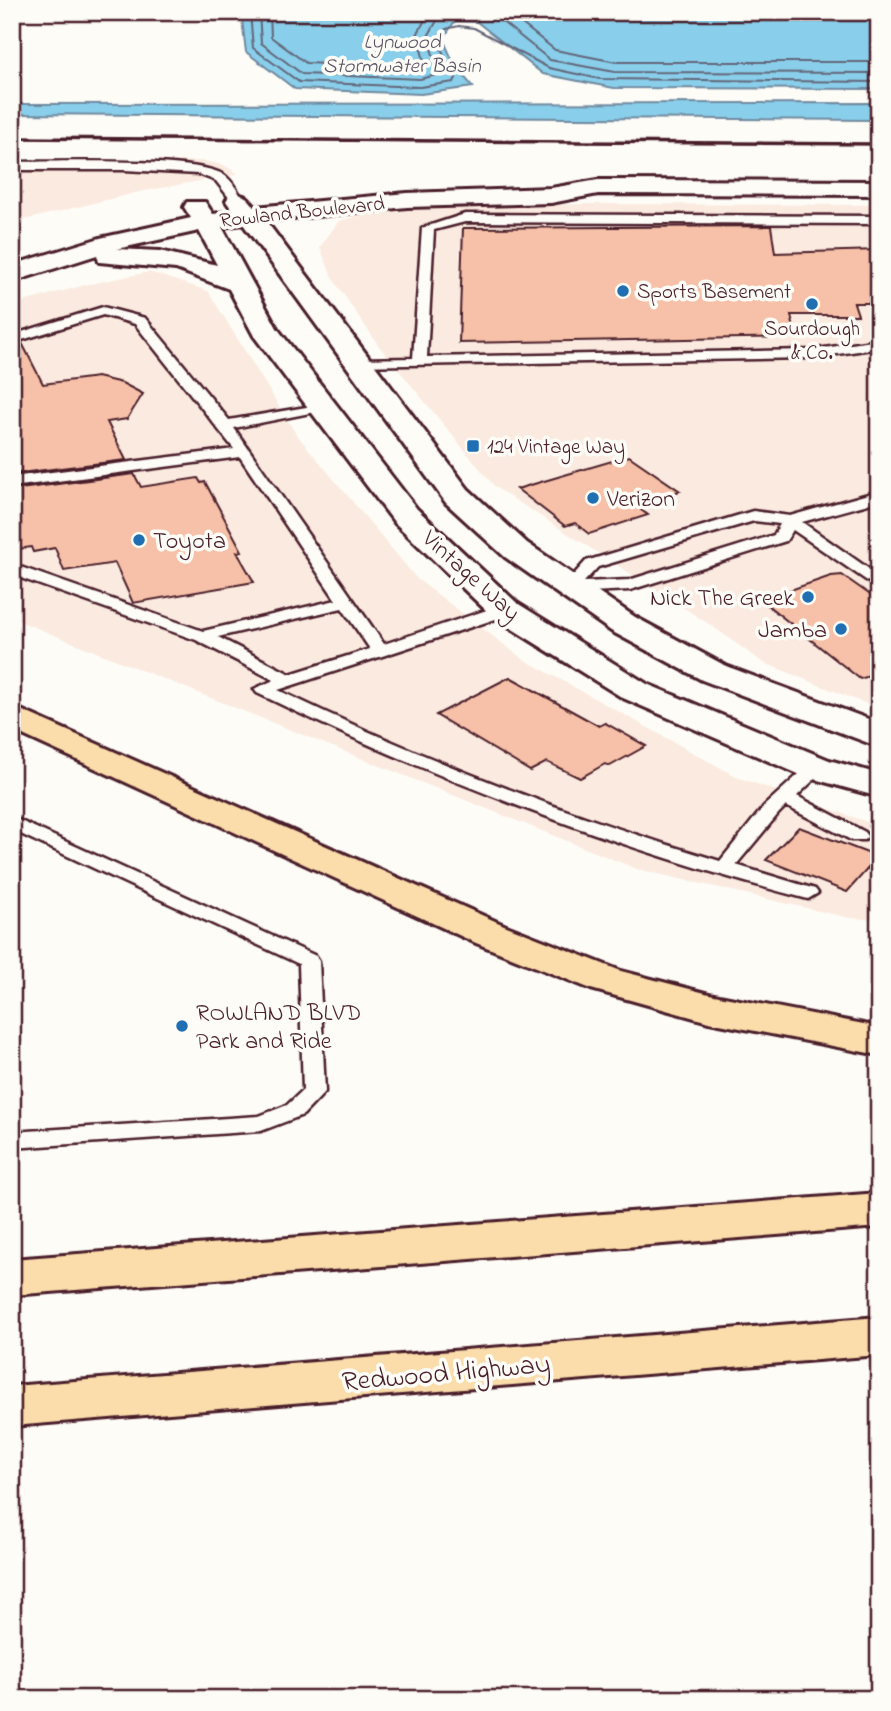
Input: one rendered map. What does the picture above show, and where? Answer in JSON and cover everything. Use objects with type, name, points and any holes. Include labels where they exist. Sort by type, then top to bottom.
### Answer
[{"type":"highway","points":[[12,717],[490,934],[606,980],[709,1008],[879,1041]]},
{"type":"highway","points":[[12,1277],[879,1210]]},
{"type":"highway","name":"Redwood Highway","points":[[12,1406],[879,1336]]},
{"type":"street","name":"Rowland Boulevard","points":[[12,274],[54,246],[144,232],[201,214],[243,208],[460,197],[568,195],[598,187],[879,188]]},
{"type":"street","name":"Vintage Way","points":[[243,208],[457,496],[516,550],[622,624],[714,673],[879,736]]},
{"type":"street","name":"Vintage Way","points":[[201,214],[264,330],[406,516],[505,610],[635,691],[816,768],[879,786]]},
{"type":"street","points":[[54,246],[178,259],[212,270],[240,284]]},
{"type":"street","points":[[505,610],[570,588]]},
{"type":"lane","points":[[12,166],[124,166],[212,174],[220,178],[243,208]]},
{"type":"lane","points":[[420,361],[428,228],[465,218],[879,220]]},
{"type":"lane","points":[[12,339],[103,311],[140,321],[225,425],[380,651]]},
{"type":"lane","points":[[358,363],[810,354],[879,344]]},
{"type":"lane","points":[[225,425],[325,407]]},
{"type":"lane","points":[[12,482],[244,452]]},
{"type":"lane","points":[[570,588],[592,564],[752,516],[790,521],[879,496]]},
{"type":"lane","points":[[570,588],[630,585],[780,538],[790,521]]},
{"type":"lane","points":[[790,521],[879,584]]},
{"type":"lane","points":[[12,569],[202,636],[290,681]]},
{"type":"lane","points":[[202,636],[346,602]]},
{"type":"lane","points":[[505,610],[263,689],[375,743],[637,842],[808,893]]},
{"type":"lane","points":[[723,868],[772,809],[816,768]]},
{"type":"lane","points":[[786,798],[858,836]]},
{"type":"lane","points":[[12,823],[309,961],[314,1092],[295,1110],[261,1123],[12,1140]]},
{"type":"shaded area","points":[[12,161],[203,161],[224,165],[238,174],[139,192],[12,223]]},
{"type":"shaded area","points":[[583,204],[879,205],[879,709],[762,662],[712,626],[495,487],[379,346],[333,279],[320,247],[339,221],[380,210]]},
{"type":"shaded area","points":[[149,272],[208,291],[296,434],[417,579],[523,659],[739,778],[879,826],[879,920],[850,918],[637,869],[12,618],[12,305],[85,285]]},
{"type":"water","name":"Lynwood Stormwater Basin","points":[[244,12],[862,12],[879,20],[879,89],[614,88],[543,74],[477,22],[455,21],[443,39],[455,66],[473,87],[421,94],[295,89],[246,52],[242,19]]},
{"type":"water","name":"Lynwood Stormwater Basin","points":[[879,103],[879,120],[12,114],[12,104]]},
{"type":"building","name":"Sports Basement","points":[[771,226],[775,253],[879,250],[879,303],[854,303],[858,315],[791,315],[796,337],[459,343],[463,228]]},
{"type":"building","points":[[22,343],[43,384],[97,377],[122,383],[143,394],[127,419],[107,422],[126,460],[12,474],[12,345]]},
{"type":"building","name":"Verizon","points":[[629,456],[680,491],[634,505],[648,515],[589,534],[575,523],[565,526],[517,489]]},
{"type":"building","name":"Toyota","points":[[134,474],[141,487],[198,478],[201,483],[205,482],[242,551],[237,552],[254,582],[133,603],[115,563],[64,571],[55,548],[33,552],[31,547],[12,550],[12,490]]},
{"type":"building","points":[[842,575],[879,601],[879,673],[860,679],[761,600],[831,576]]},
{"type":"building","points":[[510,677],[599,726],[605,723],[646,746],[610,766],[605,764],[580,778],[547,762],[530,771],[436,715]]},
{"type":"building","points":[[799,827],[878,857],[847,892],[766,860]]},
{"type":"railway","points":[[12,138],[879,144]]},
{"type":"place","name":"Sports Basement","points":[[623,291]]},
{"type":"place","name":"Sourdough & Co.","points":[[812,304]]},
{"type":"place","name":"124 Vintage Way","points":[[473,446]]},
{"type":"place","name":"Verizon","points":[[593,498]]},
{"type":"place","name":"Toyota","points":[[139,540]]},
{"type":"place","name":"Nick The Greek","points":[[808,597]]},
{"type":"place","name":"Jamba","points":[[841,629]]},
{"type":"place","name":"ROWLAND BLVD Park and Ride","points":[[182,1026]]}]
